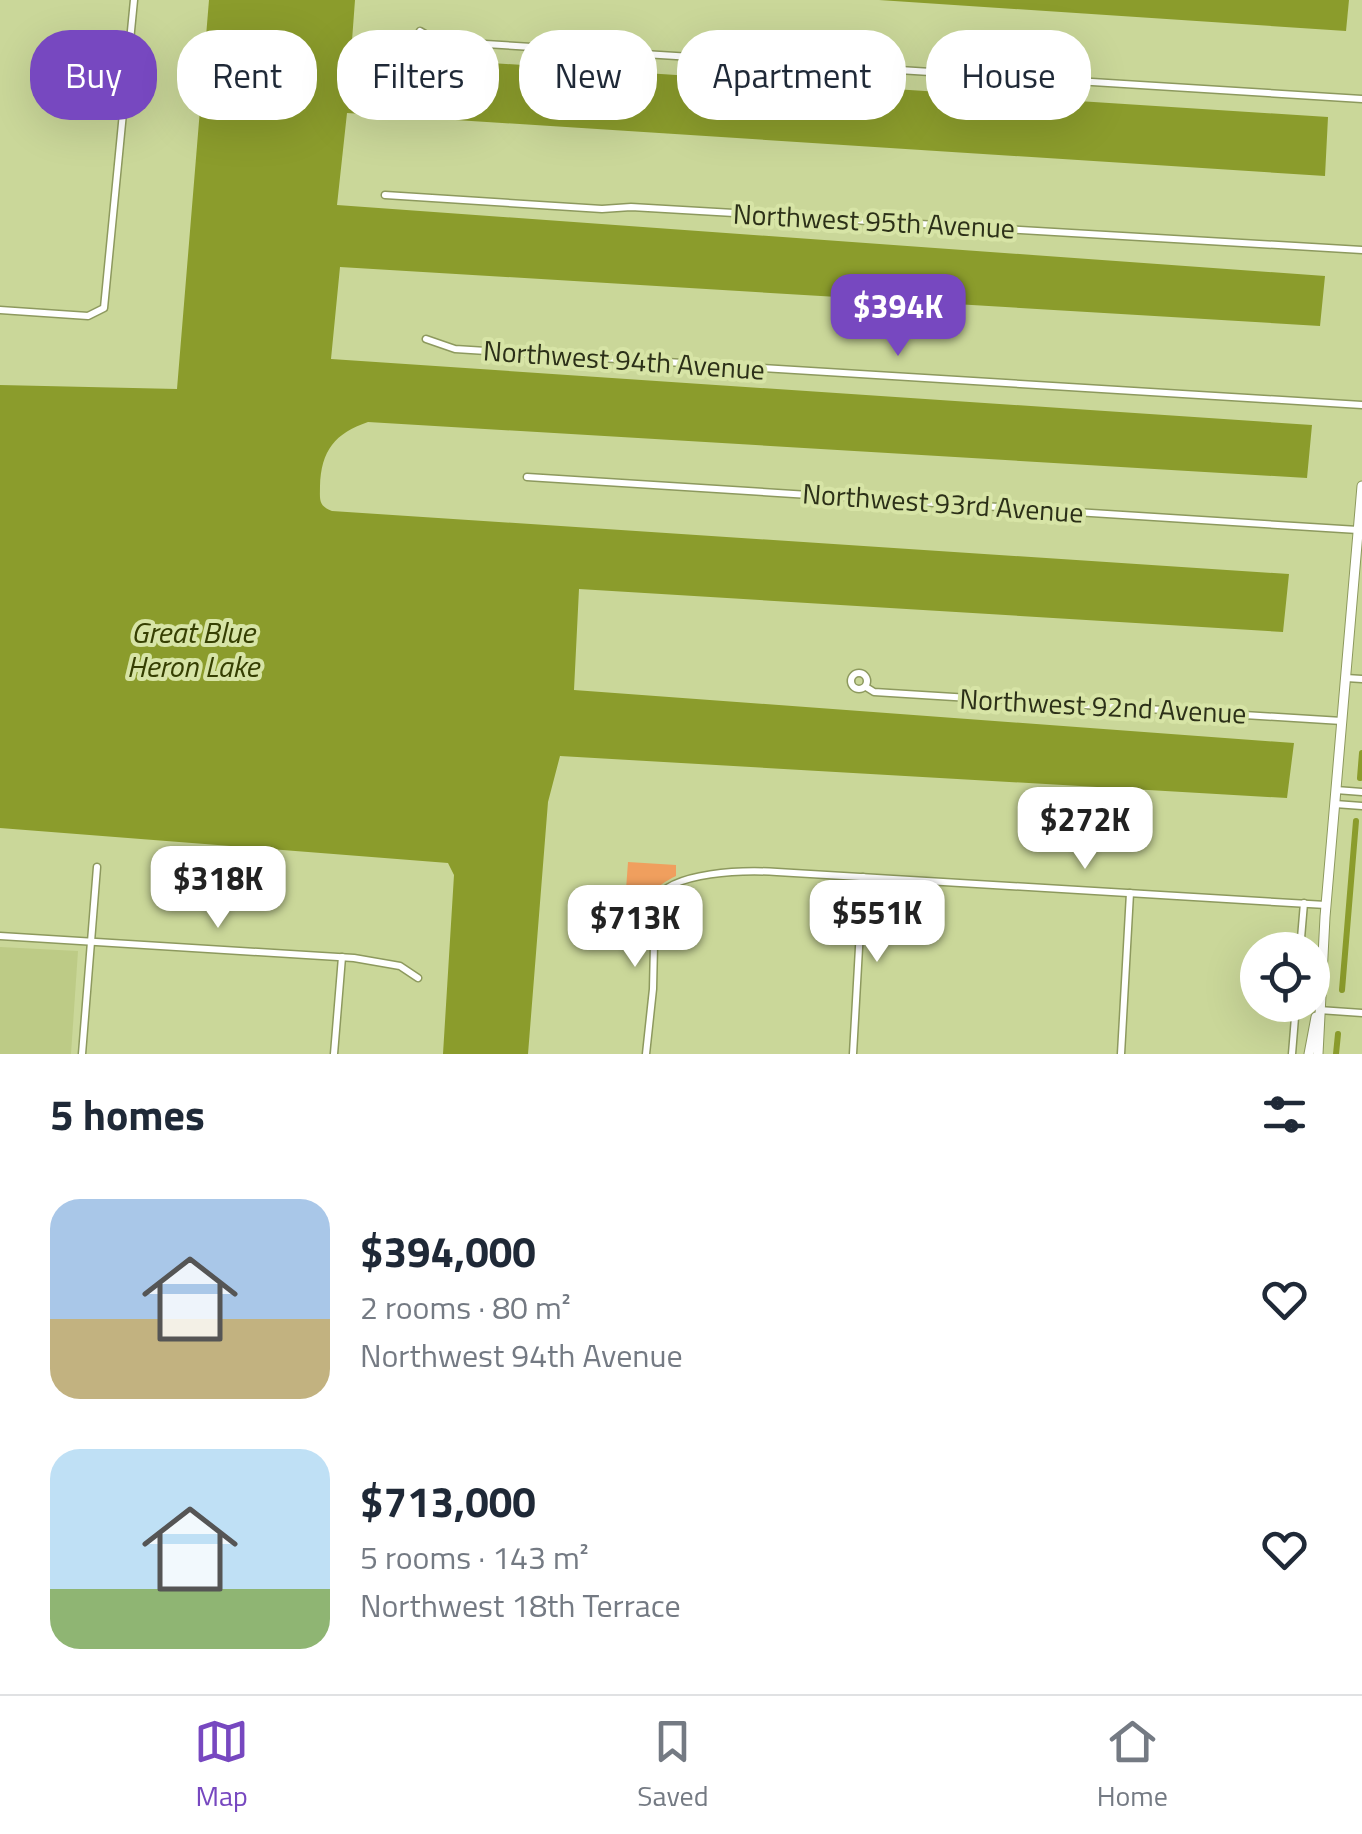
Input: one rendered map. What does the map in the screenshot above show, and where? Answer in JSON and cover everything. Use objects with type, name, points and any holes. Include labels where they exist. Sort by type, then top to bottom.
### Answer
[{"type":"main road","points":[[1324,932],[1362,486]]},
{"type":"main road","points":[[1310,1054],[1316,1022]]},
{"type":"main road","points":[[1318,1022],[1318,1054]]},
{"type":"street","points":[[0,310],[88,316],[104,308],[134,0]]},
{"type":"street","points":[[499,45],[1362,99]]},
{"type":"street","name":"Northwest 95th Avenue","points":[[385,195],[602,209],[803,215],[1362,250]]},
{"type":"street","name":"Northwest 94th Avenue","points":[[426,339],[455,349],[1362,405]]},
{"type":"street","name":"Northwest 93rd Avenue","points":[[527,477],[1358,530]]},
{"type":"street","points":[[1345,678],[1362,679]]},
{"type":"street","name":"Northwest 92nd Avenue","points":[[866,687],[874,692],[1342,722]]},
{"type":"street","points":[[1336,790],[1362,792]]},
{"type":"street","points":[[1335,804],[1362,806]]},
{"type":"street","points":[[82,1054],[97,867]]},
{"type":"street","points":[[646,1054],[653,914],[657,896],[680,882],[739,872],[1326,905]]},
{"type":"street","points":[[853,1054],[863,877]]},
{"type":"street","points":[[1121,1054],[1130,893]]},
{"type":"street","points":[[1302,932],[1304,904]]},
{"type":"street","points":[[0,936],[342,957],[400,966],[418,978]]},
{"type":"street","points":[[334,1054],[342,957]]},
{"type":"street","points":[[1330,1011],[1362,1013]]},
{"type":"street","points":[[1292,1054],[1295,1022]]},
{"type":"shaded area","points":[[628,862],[676,865],[676,876],[650,897],[646,918],[624,917]]},
{"type":"shaded area","points":[[0,947],[78,951],[71,1054],[0,1054]]},
{"type":"water","name":"Great Blue Heron Lake","points":[[209,0],[355,0],[353,30],[337,30],[337,120],[346,120],[337,205],[1325,276],[1320,326],[340,267],[331,359],[1312,425],[1307,478],[368,422],[332,445],[323,463],[320,486],[322,504],[332,511],[1289,574],[1283,632],[579,589],[574,690],[1294,743],[1287,798],[560,756],[548,802],[528,1054],[443,1054],[454,875],[448,863],[0,828],[0,385],[177,389],[199,120],[317,120],[317,30],[207,30]]},
{"type":"water","points":[[879,0],[1349,0],[1346,31]]},
{"type":"water","name":"Great Blue Heron Lake","points":[[499,64],[519,65],[519,120],[657,120],[657,74],[677,75],[677,120],[906,120],[906,90],[926,91],[926,120],[1091,120],[1091,102],[1328,117],[1325,176],[456,120],[499,120]]},
{"type":"waterway","points":[[1360,778],[1362,753]]},
{"type":"waterway","points":[[1342,990],[1356,821]]},
{"type":"waterway","points":[[1336,1054],[1338,1034]]}]
